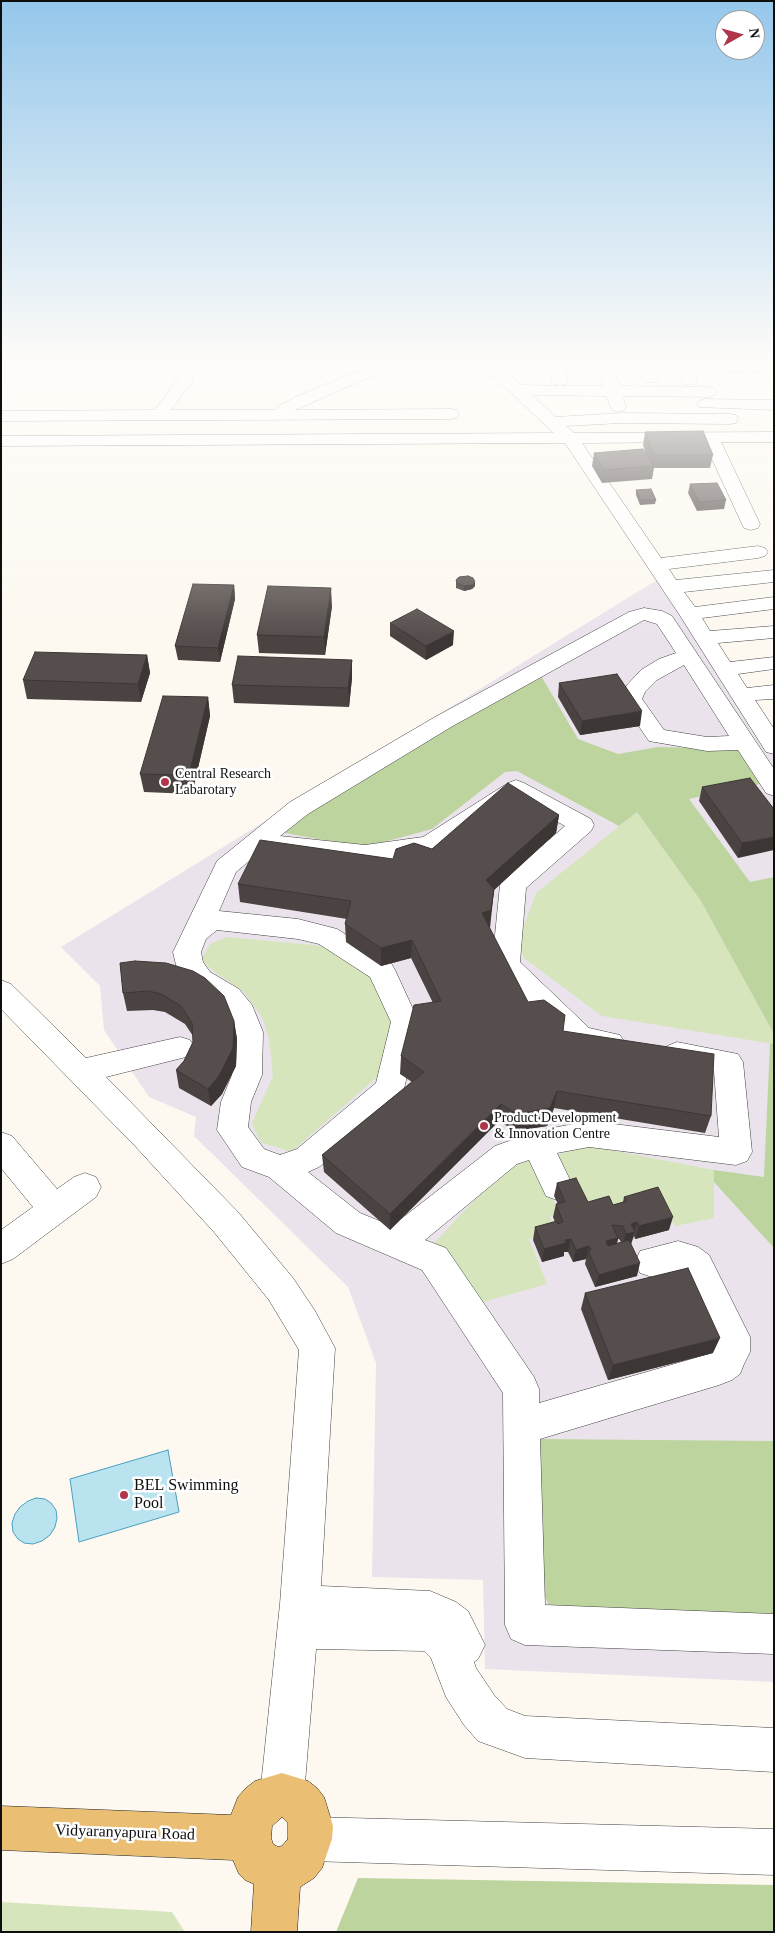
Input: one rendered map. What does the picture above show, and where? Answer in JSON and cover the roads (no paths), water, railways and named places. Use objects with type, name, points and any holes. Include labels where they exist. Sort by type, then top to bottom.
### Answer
[{"type":"main road","points":[[264,1854],[289,1869],[306,1852],[311,1826],[308,1813],[292,1797],[282,1795],[271,1797],[254,1814],[250,1826],[264,1854],[274,1932]]},
{"type":"main road","name":"Vidyaranyapura Road","points":[[1,1828],[264,1854]]},
{"type":"street","points":[[582,455],[705,638],[772,743]]},
{"type":"street","points":[[718,455],[752,524]]},
{"type":"street","points":[[655,565],[758,552]]},
{"type":"street","points":[[732,555],[773,605]]},
{"type":"street","points":[[670,587],[774,576]]},
{"type":"street","points":[[689,614],[773,605]]},
{"type":"street","points":[[774,788],[665,620],[650,614],[636,616],[443,722],[299,808],[226,867],[187,952],[190,966],[200,979],[228,997],[242,1013],[247,1075],[236,1102],[232,1130],[253,1158],[280,1168],[348,1223],[434,1259],[521,1390],[525,1625],[774,1634]]},
{"type":"street","points":[[705,638],[774,632]]},
{"type":"street","points":[[688,656],[667,664],[649,675],[638,686],[631,699],[657,736],[707,744],[744,742]]},
{"type":"street","points":[[724,670],[774,663]]},
{"type":"street","points":[[740,695],[774,692]]},
{"type":"street","points":[[256,842],[366,854],[429,845],[516,788],[582,825],[513,885],[506,965],[581,1038],[728,1062],[736,1152],[589,1134],[537,1144],[506,1155],[396,1243]]},
{"type":"street","points":[[195,933],[208,923],[220,920],[298,929],[327,936],[381,970],[404,1022],[389,1089],[308,1158],[280,1168]]},
{"type":"street","points":[[1,992],[81,1071],[226,1222],[281,1289],[303,1322],[317,1348],[299,1616],[282,1795]]},
{"type":"street","points":[[81,1071],[180,1048]]},
{"type":"street","points":[[537,1144],[557,1186]]},
{"type":"street","points":[[1,1146],[54,1208]]},
{"type":"street","points":[[1,1249],[54,1208],[85,1187]]},
{"type":"street","points":[[522,1426],[719,1368],[727,1362],[732,1352],[733,1337],[697,1266],[686,1258],[678,1256],[652,1262]]},
{"type":"street","points":[[299,1616],[426,1631],[437,1635],[446,1644],[460,1682],[479,1710],[493,1726],[525,1737],[774,1750]]},
{"type":"street","points":[[310,1839],[774,1852]]},
{"type":"water","name":"BEL Swimming Pool","points":[[168,1450],[179,1512],[79,1542],[70,1479]]},
{"type":"water","points":[[36,1498],[45,1499],[56,1510],[55,1527],[50,1535],[42,1541],[33,1544],[24,1543],[13,1532],[12,1523],[20,1507]]},
{"type":"place","name":"Central Research Labarotary","points":[[165,782]]},
{"type":"place","name":"Product Development & Innovation Centre","points":[[484,1126]]},
{"type":"place","name":"BEL Swimming Pool","points":[[124,1495]]}]
